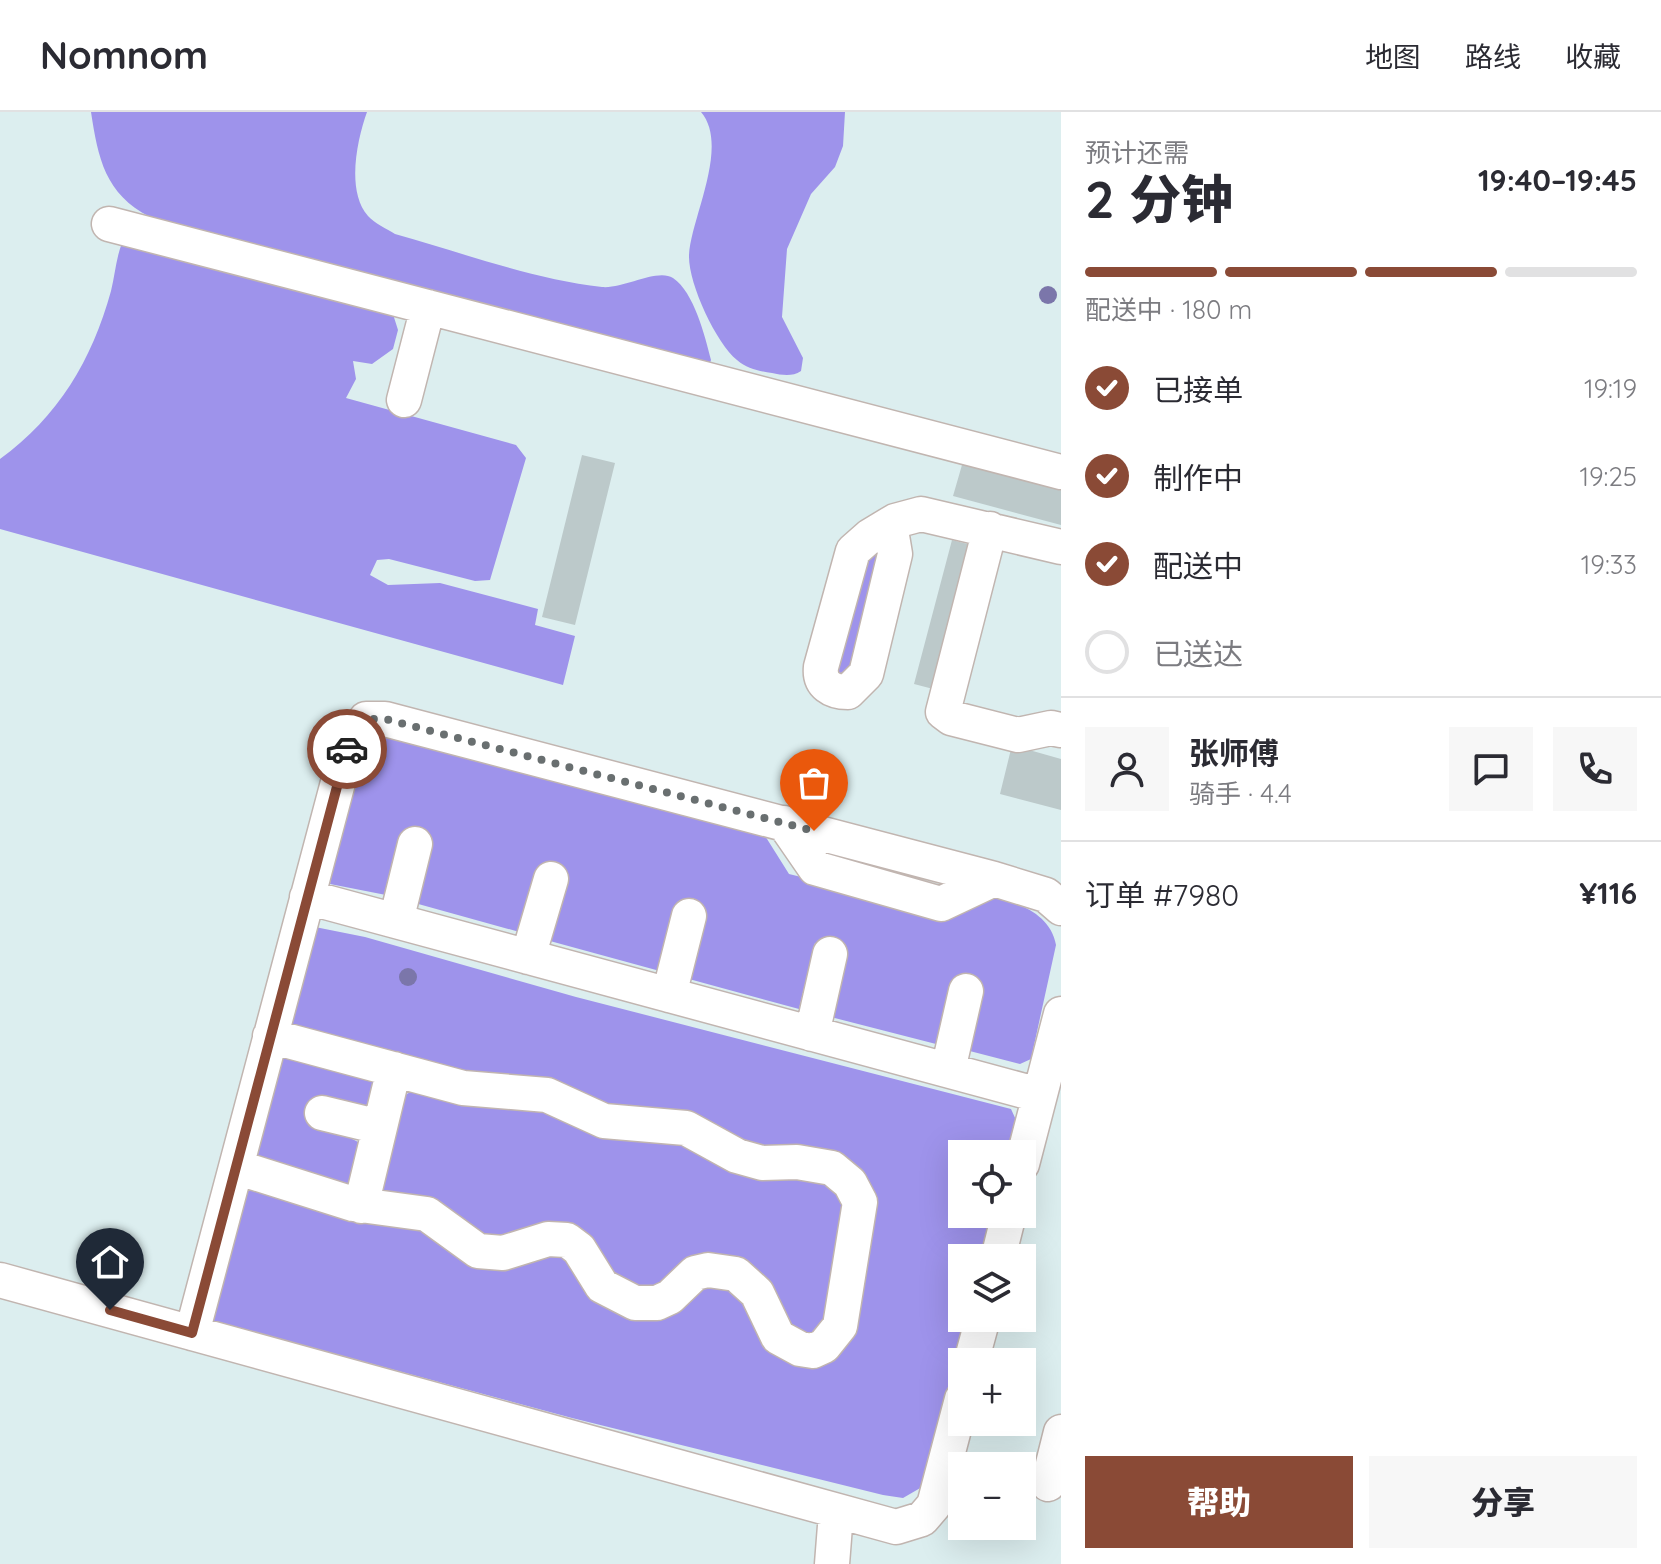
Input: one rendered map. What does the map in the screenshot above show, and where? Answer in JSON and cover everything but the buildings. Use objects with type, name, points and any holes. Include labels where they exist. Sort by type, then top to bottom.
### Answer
[{"type":"lane","points":[[109,224],[1061,472]]},
{"type":"lane","points":[[404,400],[428,307]]},
{"type":"lane","points":[[884,531],[895,521],[921,514],[1061,547]]},
{"type":"lane","points":[[990,529],[943,712],[951,718],[1018,735],[1051,728],[1061,730]]},
{"type":"lane","points":[[192,1333],[349,741],[358,725],[372,718],[994,879],[1046,895],[1061,908]]},
{"type":"lane","points":[[396,921],[415,844]]},
{"type":"lane","points":[[528,957],[551,879]]},
{"type":"lane","points":[[307,897],[1039,1095]]},
{"type":"lane","points":[[669,995],[689,916]]},
{"type":"lane","points":[[812,1034],[830,954]]},
{"type":"lane","points":[[948,1070],[966,991]]},
{"type":"lane","points":[[1028,1140],[1061,1014]]},
{"type":"lane","points":[[236,1167],[361,1206],[427,1214],[471,1248],[487,1253],[503,1253],[548,1239],[567,1240],[579,1249],[602,1286],[635,1303],[657,1303],[670,1297],[695,1273],[708,1270],[736,1274],[757,1293],[778,1337],[800,1349],[813,1351],[824,1346],[840,1326],[860,1202],[850,1183],[832,1168],[797,1162],[762,1163],[737,1156],[686,1128],[604,1121],[547,1095],[463,1088],[270,1036]]},
{"type":"lane","points":[[361,1206],[394,1069]]},
{"type":"lane","points":[[322,1113],[380,1127]]},
{"type":"lane","points":[[0,1280],[836,1513],[896,1527],[915,1523],[934,1505],[948,1479]]},
{"type":"lane","points":[[1044,1483],[1061,1432]]},
{"type":"lane","points":[[832,1564],[836,1513]]},
{"type":"shaded area","points":[[91,112],[367,112],[357,151],[355,179],[361,206],[374,221],[395,234],[524,272],[576,283],[611,287],[658,275],[673,278],[687,293],[698,315],[711,360],[709,366],[150,217],[135,208],[113,186],[101,159]]},
{"type":"shaded area","points":[[701,112],[845,112],[843,146],[835,167],[811,194],[787,249],[782,317],[803,358],[798,373],[776,374],[741,363],[720,340],[698,296],[689,255],[707,182],[712,143],[709,126]]},
{"type":"shaded area","points":[[122,243],[392,311],[398,330],[393,349],[372,364],[353,361],[356,379],[346,398],[516,445],[526,458],[490,580],[475,581],[389,559],[377,560],[370,575],[388,585],[440,583],[538,609],[535,625],[575,636],[563,685],[0,529],[0,459],[21,443],[56,406],[83,363],[103,316]]},
{"type":"shaded area","points":[[882,551],[859,674],[839,680],[833,662],[863,554]]},
{"type":"shaded area","points":[[372,731],[762,831],[789,874],[955,915],[996,896],[1025,907],[1048,926],[1056,945],[1031,1059],[1020,1064],[962,1049],[952,982],[936,1044],[823,1015],[842,948],[815,943],[799,1009],[550,941],[569,879],[542,872],[523,933],[386,895],[330,884],[354,751]]},
{"type":"shaded area","points":[[315,927],[365,937],[576,997],[1011,1109],[1016,1120],[1011,1140],[948,1140],[948,1228],[989,1228],[985,1244],[948,1244],[948,1332],[962,1332],[958,1348],[948,1348],[948,1387],[922,1487],[903,1498],[883,1495],[572,1418],[213,1321],[210,1317],[242,1183],[437,1230],[559,1247],[599,1301],[623,1315],[695,1286],[725,1280],[814,1359],[871,1199],[769,1153],[651,1113],[502,1082],[290,1029]]},
{"type":"shaded area","points":[[276,1054],[379,1080],[368,1107],[315,1096],[308,1123],[329,1127],[360,1143],[351,1187],[253,1163]]},
{"type":"shaded area","points":[[418,1088],[662,1132],[772,1172],[845,1188],[830,1328],[797,1340],[752,1275],[630,1292],[597,1260],[507,1244],[385,1198],[378,1183],[405,1095]]},
{"type":"way so far","points":[[347,749],[358,725],[366,719],[385,719],[814,831]]},
{"type":"route","points":[[110,1310],[192,1333],[347,749]]}]
